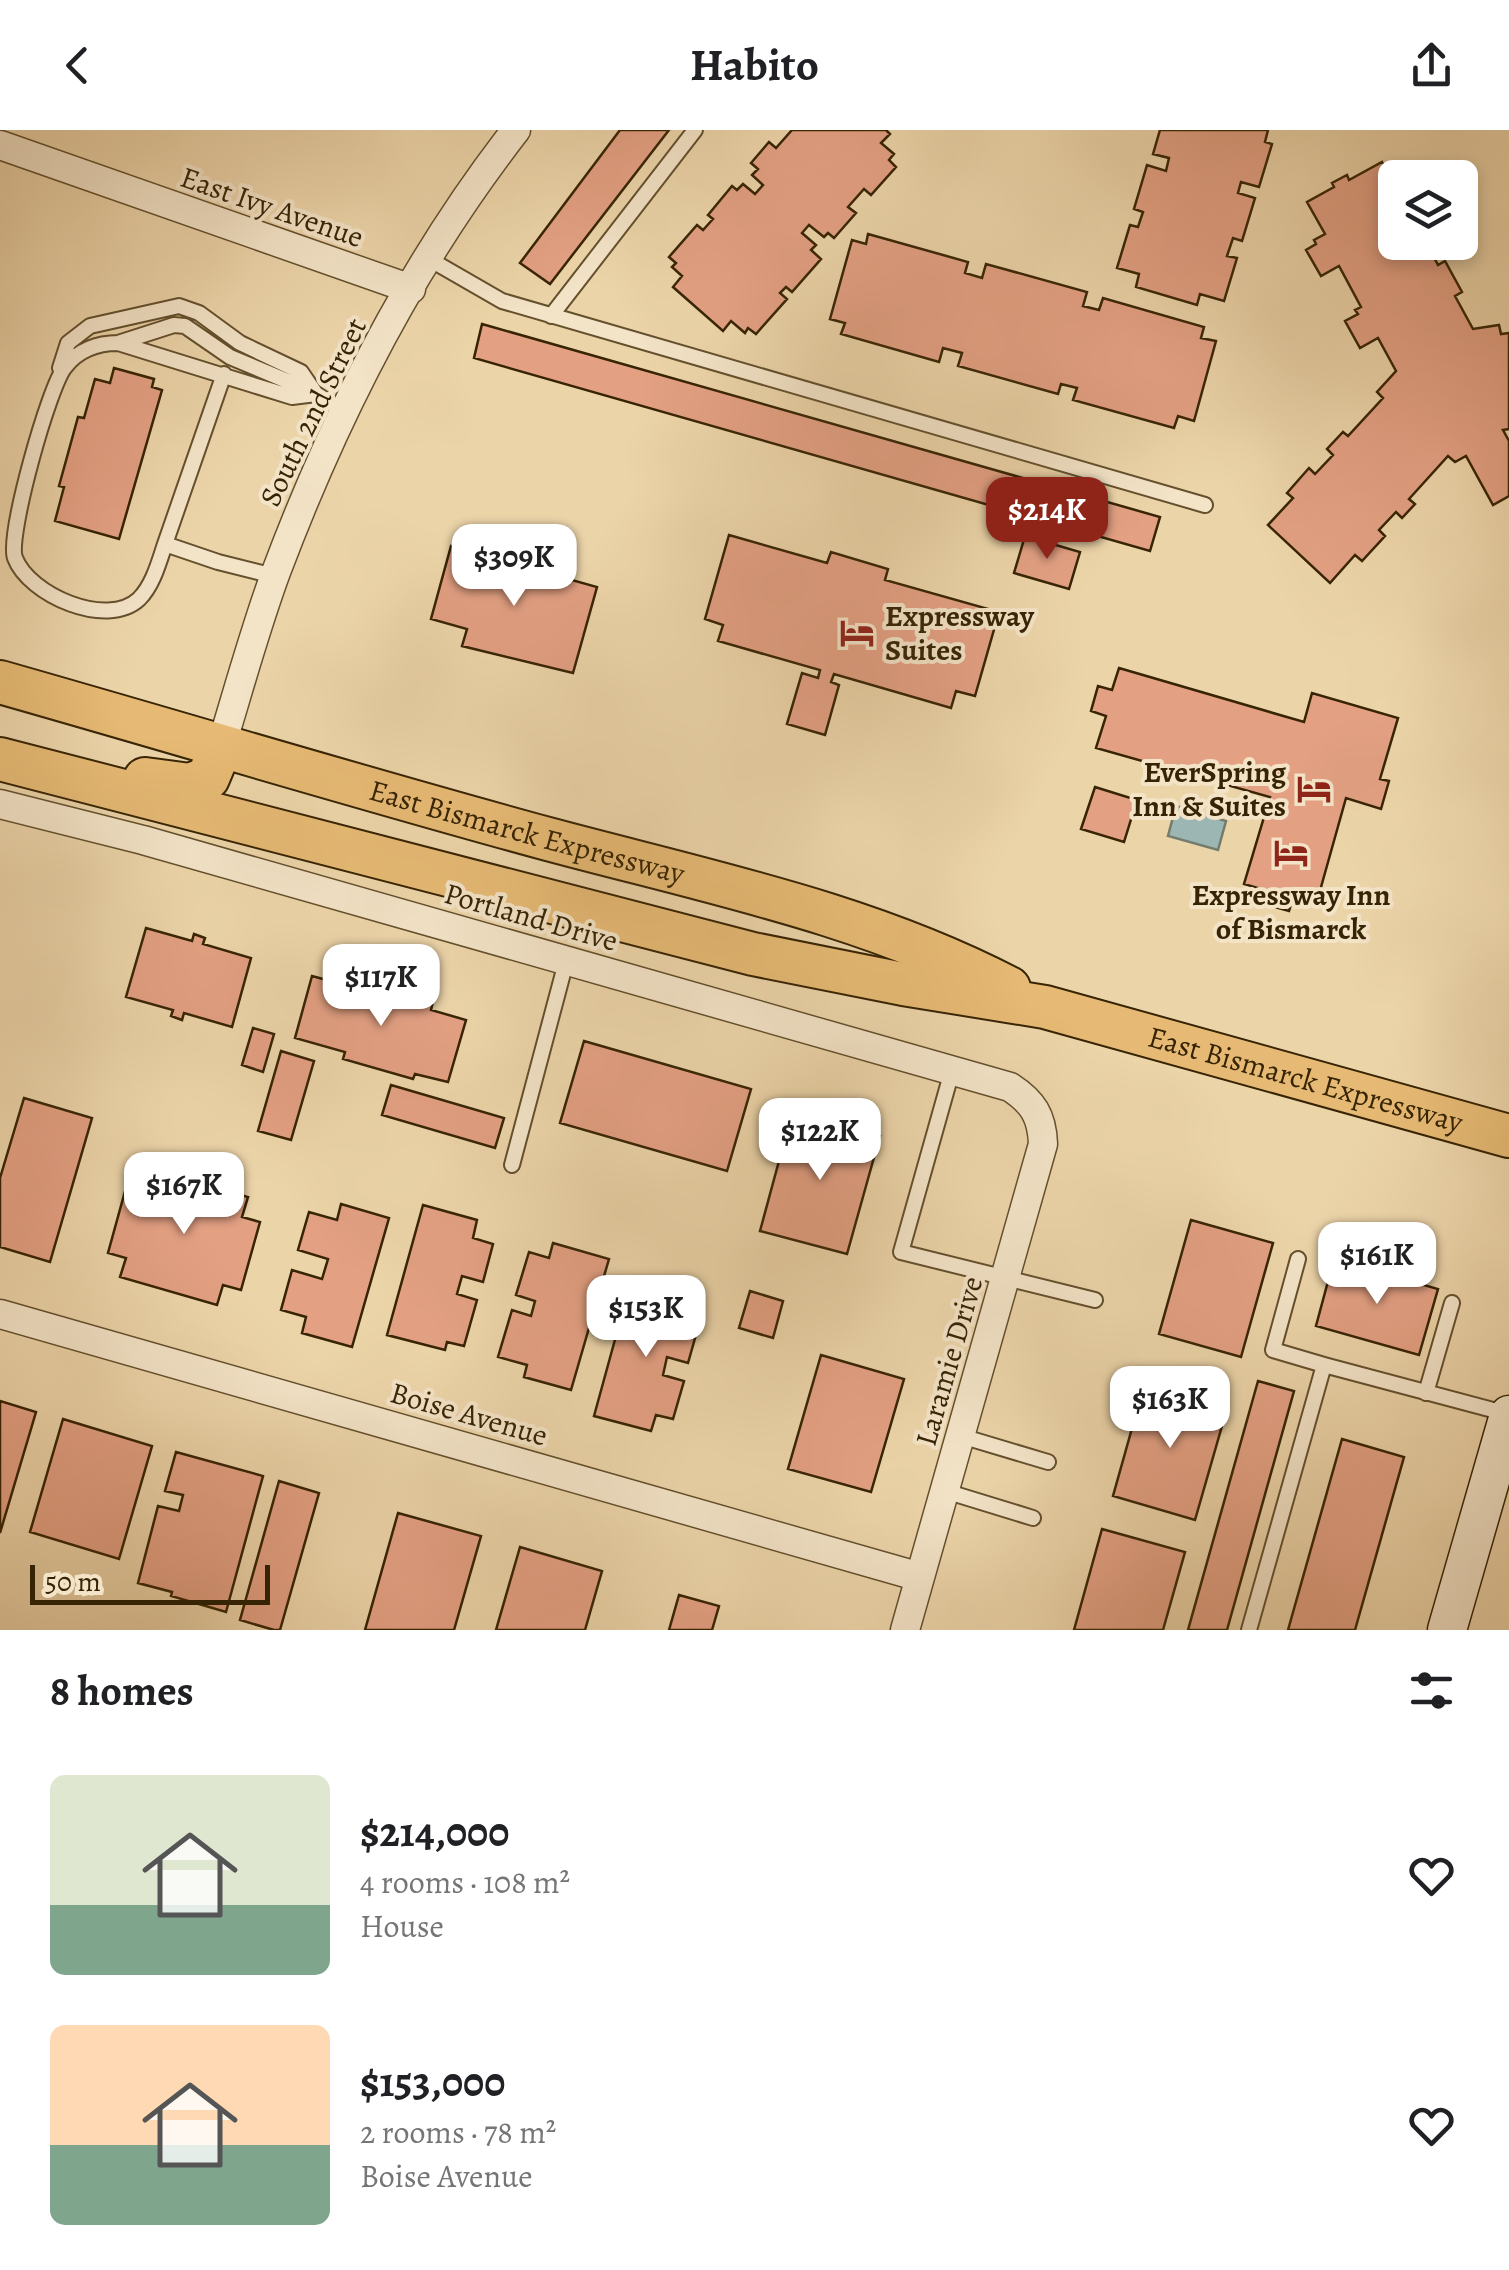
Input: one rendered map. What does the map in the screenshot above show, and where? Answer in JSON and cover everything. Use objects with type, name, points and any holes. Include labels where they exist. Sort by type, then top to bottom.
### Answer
[{"type":"main road","name":"East Bismarck Expressway","points":[[0,682],[841,918],[936,952],[1045,1007]]},
{"type":"main road","points":[[0,744],[122,774],[190,785],[208,778],[221,747]]},
{"type":"main road","name":"East Bismarck Expressway","points":[[0,759],[753,954],[1045,1007],[1509,1136]]},
{"type":"street","name":"South 2nd Street","points":[[221,747],[274,576],[343,411],[429,258],[516,130]]},
{"type":"street","name":"East Ivy Avenue","points":[[0,145],[411,289]]},
{"type":"street","name":"Portland Drive","points":[[0,804],[144,840],[1010,1087],[1026,1097],[1036,1110]]},
{"type":"street","name":"Laramie Drive","points":[[906,1630],[1043,1144],[1036,1110]]},
{"type":"street","name":"Boise Avenue","points":[[0,1314],[920,1577]]},
{"type":"street","points":[[1446,1630],[1509,1414]]},
{"type":"lane","points":[[550,316],[695,130]]},
{"type":"lane","points":[[429,258],[490,295],[550,316],[1205,505]]},
{"type":"lane","points":[[224,374],[165,544],[139,599],[113,610],[96,610],[64,601],[32,582],[20,568],[12,539],[68,343],[77,334],[90,326],[179,306],[199,312],[240,344],[301,372],[316,394]]},
{"type":"lane","points":[[118,343],[174,325],[185,326],[230,357],[316,394],[343,411]]},
{"type":"lane","points":[[56,381],[72,358],[106,343],[118,343],[292,397],[316,394]]},
{"type":"lane","points":[[165,544],[274,576]]},
{"type":"lane","points":[[512,1165],[566,962]]},
{"type":"lane","points":[[952,1071],[902,1252],[1096,1300]]},
{"type":"lane","points":[[1298,1259],[1274,1350],[1509,1414]]},
{"type":"lane","points":[[1426,1394],[1452,1304]]},
{"type":"lane","points":[[1249,1630],[1324,1365]]},
{"type":"lane","points":[[961,1436],[1048,1462]]},
{"type":"lane","points":[[945,1491],[1033,1518]]},
{"type":"water","points":[[1176,806],[1226,821],[1218,850],[1168,836]]},
{"type":"building","points":[[620,130],[669,130],[550,284],[520,263]]},
{"type":"building","points":[[792,130],[886,130],[890,134],[881,143],[894,154],[889,160],[896,167],[871,195],[864,189],[848,207],[856,213],[834,238],[828,233],[824,237],[809,225],[802,233],[816,245],[811,250],[821,259],[792,292],[786,287],[780,293],[787,299],[756,334],[748,328],[745,333],[731,321],[723,331],[673,287],[682,276],[672,267],[676,263],[669,257],[697,225],[703,230],[713,219],[708,215],[732,186],[737,190],[743,184],[755,194],[763,185],[752,175],[758,169],[751,163],[769,142],[776,148]]},
{"type":"building","points":[[1160,130],[1268,130],[1265,142],[1272,144],[1259,187],[1241,182],[1238,193],[1255,198],[1242,241],[1233,238],[1227,256],[1237,258],[1224,301],[1200,294],[1197,305],[1136,287],[1139,274],[1117,268],[1130,225],[1138,227],[1143,212],[1134,209],[1147,165],[1166,171],[1169,158],[1153,154]]},
{"type":"building","points":[[1378,164],[1378,260],[1435,260],[1438,265],[1445,261],[1462,292],[1455,296],[1473,329],[1499,325],[1501,334],[1509,333],[1509,429],[1503,430],[1509,441],[1509,496],[1493,505],[1466,456],[1455,462],[1448,456],[1409,499],[1415,504],[1402,518],[1396,512],[1379,530],[1385,536],[1362,561],[1355,555],[1330,583],[1268,525],[1293,498],[1287,493],[1309,468],[1315,474],[1333,455],[1327,449],[1343,432],[1348,436],[1383,398],[1377,392],[1396,371],[1378,338],[1360,348],[1345,321],[1358,314],[1355,310],[1361,307],[1339,266],[1321,276],[1306,250],[1325,234],[1307,202],[1347,175],[1349,180]]},
{"type":"building","points":[[868,234],[968,262],[965,273],[982,278],[986,264],[1087,292],[1083,306],[1099,310],[1103,298],[1204,327],[1201,338],[1216,341],[1194,421],[1178,416],[1174,428],[1073,400],[1077,388],[1061,384],[1058,394],[958,366],[962,353],[943,348],[939,362],[841,334],[845,323],[830,319],[852,240],[866,244]]},
{"type":"building","points":[[482,324],[1160,517],[1150,551],[474,358]]},
{"type":"building","points":[[114,368],[154,379],[152,387],[162,390],[119,539],[55,521],[64,487],[59,486],[78,417],[84,418],[95,379],[110,383]]},
{"type":"building","name":"Expressway Suites","points":[[729,535],[827,563],[831,552],[888,569],[885,580],[999,612],[975,696],[956,691],[951,708],[834,674],[831,682],[839,685],[825,735],[787,724],[802,673],[818,678],[820,670],[718,641],[723,625],[705,619]]},
{"type":"building","points":[[1025,536],[1080,552],[1069,589],[1014,573]]},
{"type":"building","points":[[451,546],[597,587],[573,673],[462,646],[467,629],[431,619]]},
{"type":"building","name":"EverSpring Inn & Suites","points":[[1119,668],[1304,722],[1312,693],[1398,718],[1380,779],[1389,781],[1381,809],[1346,798],[1316,905],[1293,898],[1289,911],[1264,904],[1268,891],[1244,884],[1270,797],[1096,748],[1106,716],[1091,711],[1098,686],[1112,690]]},
{"type":"building","points":[[1095,787],[1137,800],[1124,842],[1081,829]]},
{"type":"building","points":[[146,928],[192,941],[194,934],[205,938],[203,944],[251,958],[232,1027],[184,1013],[182,1020],[171,1016],[173,1010],[126,997]]},
{"type":"building","points":[[312,976],[363,990],[365,983],[433,1002],[431,1010],[466,1020],[448,1082],[415,1074],[413,1079],[343,1059],[345,1052],[295,1038]]},
{"type":"building","points":[[253,1028],[274,1034],[263,1072],[242,1065]]},
{"type":"building","points":[[584,1041],[751,1089],[727,1171],[560,1123]]},
{"type":"building","points":[[281,1051],[314,1061],[291,1140],[258,1131]]},
{"type":"building","points":[[391,1085],[504,1118],[495,1148],[382,1115]]},
{"type":"building","points":[[24,1098],[92,1118],[50,1262],[0,1247],[0,1178]]},
{"type":"building","points":[[792,1113],[880,1136],[847,1254],[760,1231]]},
{"type":"building","points":[[152,1170],[248,1197],[242,1217],[260,1222],[241,1290],[223,1285],[217,1305],[120,1277],[126,1258],[108,1253],[127,1184],[147,1190]]},
{"type":"building","points":[[341,1204],[389,1218],[352,1347],[302,1333],[306,1317],[281,1310],[292,1270],[322,1279],[328,1259],[298,1250],[309,1212],[337,1220]]},
{"type":"building","points":[[423,1205],[477,1220],[473,1238],[493,1244],[483,1282],[462,1276],[457,1294],[477,1300],[464,1346],[447,1342],[445,1350],[387,1335]]},
{"type":"building","points":[[1191,1220],[1273,1243],[1241,1357],[1159,1334]]},
{"type":"building","points":[[553,1243],[609,1259],[571,1390],[524,1377],[527,1365],[498,1357],[512,1310],[531,1316],[535,1301],[516,1295],[529,1252],[549,1258]]},
{"type":"building","points":[[1334,1259],[1438,1289],[1419,1355],[1316,1326]]},
{"type":"building","points":[[630,1285],[683,1300],[677,1318],[699,1324],[688,1363],[667,1357],[663,1375],[684,1381],[673,1419],[656,1415],[651,1431],[594,1416]]},
{"type":"building","points":[[750,1291],[783,1301],[773,1338],[739,1328]]},
{"type":"building","points":[[821,1355],[904,1379],[871,1492],[788,1469]]},
{"type":"building","points":[[1258,1381],[1294,1391],[1227,1630],[1188,1630]]},
{"type":"building","points":[[1145,1382],[1228,1405],[1195,1520],[1113,1496]]},
{"type":"building","points":[[0,1401],[36,1412],[0,1533]]},
{"type":"building","points":[[63,1419],[152,1446],[119,1559],[30,1532]]},
{"type":"building","points":[[1342,1439],[1404,1457],[1355,1630],[1288,1630]]},
{"type":"building","points":[[176,1452],[263,1476],[226,1612],[138,1583],[158,1506],[179,1511],[183,1495],[165,1491]]},
{"type":"building","points":[[279,1481],[319,1493],[280,1630],[274,1630],[240,1620]]},
{"type":"building","points":[[398,1513],[481,1536],[454,1630],[365,1630]]},
{"type":"building","points":[[1102,1529],[1185,1552],[1163,1630],[1074,1630]]},
{"type":"building","points":[[520,1547],[602,1571],[585,1630],[496,1630]]},
{"type":"building","points":[[679,1595],[719,1606],[712,1630],[669,1630]]},
{"type":"place","name":"Expressway Suites","points":[[857,633]]},
{"type":"place","name":"EverSpring Inn & Suites","points":[[1314,789]]},
{"type":"place","name":"Expressway Inn of Bismarck","points":[[1291,853]]}]
